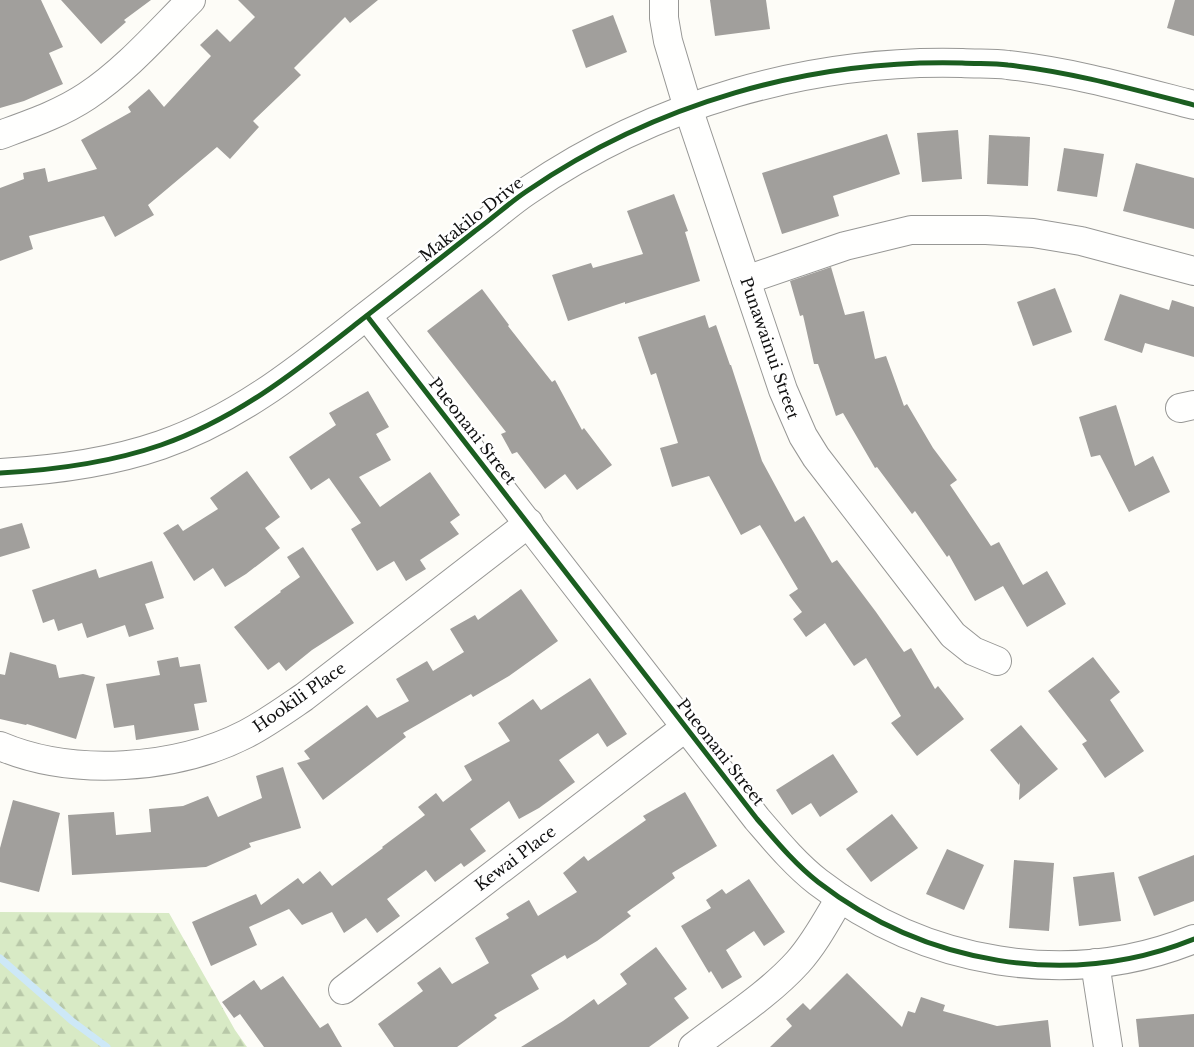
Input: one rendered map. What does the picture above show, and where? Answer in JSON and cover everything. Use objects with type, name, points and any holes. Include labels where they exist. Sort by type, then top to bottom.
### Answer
[{"type":"street","points":[[0,135],[35,123],[61,111],[86,96],[110,79],[191,0]]},
{"type":"street","name":"Punawainui Street","points":[[664,0],[664,18],[668,41],[688,108],[792,413],[803,436],[816,457],[953,635],[973,651],[996,661]]},
{"type":"street","name":"Makakilo Drive","points":[[0,473],[50,470],[106,460],[162,444],[206,426],[264,394],[527,191],[599,147],[688,108],[756,86],[829,71],[922,62],[1006,65],[1090,77],[1194,105]]},
{"type":"street","points":[[746,280],[845,246],[911,230],[986,230],[1033,233],[1081,241],[1194,272]]},
{"type":"street","name":"Pueonani Street","points":[[367,316],[757,819],[785,852],[817,881],[840,898],[889,927],[928,944],[970,956],[1012,963],[1055,965],[1095,963],[1141,956],[1194,938]]},
{"type":"street","name":"Hookili Place","points":[[0,746],[38,757],[108,766],[143,764],[178,758],[212,748],[244,734],[275,717],[528,523]]},
{"type":"street","name":"Kewai Place","points":[[343,990],[686,727]]},
{"type":"street","points":[[693,1047],[782,977],[798,961],[812,944],[840,898]]},
{"type":"street","points":[[1095,963],[1108,1047]]},
{"type":"green space","points":[[0,912],[169,913],[235,1030],[247,1047],[0,1047]]},
{"type":"building","points":[[0,0],[41,0],[63,47],[49,53],[63,84],[24,101],[0,108]]},
{"type":"building","points":[[61,0],[151,0],[124,20],[126,22],[101,44]]},
{"type":"building","points":[[238,0],[378,0],[350,23],[345,17],[294,68],[301,75],[253,121],[259,127],[230,159],[217,147],[148,205],[154,215],[115,237],[104,216],[29,236],[33,249],[0,261],[0,188],[24,179],[23,173],[45,168],[48,182],[97,169],[81,140],[131,112],[128,107],[149,89],[164,107],[211,56],[200,45],[217,29],[230,42],[255,17]]},
{"type":"building","points":[[710,0],[766,0],[770,29],[715,36]]},
{"type":"building","points":[[1175,0],[1194,0],[1194,36],[1167,28]]},
{"type":"building","points":[[613,15],[627,52],[586,68],[572,30]]},
{"type":"building","points":[[958,130],[962,179],[922,182],[917,133]]},
{"type":"building","points":[[887,134],[900,174],[833,196],[839,216],[782,234],[762,173]]},
{"type":"building","points":[[989,135],[1030,137],[1028,186],[987,184]]},
{"type":"building","points":[[1064,148],[1104,154],[1097,197],[1057,191]]},
{"type":"building","points":[[1136,163],[1194,178],[1194,229],[1123,211]]},
{"type":"building","points":[[674,194],[688,231],[685,232],[700,281],[625,304],[625,302],[568,321],[552,275],[591,263],[593,268],[643,254],[627,211]]},
{"type":"building","points":[[831,267],[845,315],[864,311],[875,359],[886,356],[904,406],[907,404],[933,448],[957,480],[950,485],[991,546],[999,542],[1023,585],[1047,571],[1066,604],[1027,627],[1003,586],[975,601],[949,555],[947,557],[915,511],[912,514],[877,467],[875,468],[843,413],[836,416],[818,364],[814,364],[803,315],[800,316],[790,281]]},
{"type":"building","points":[[1055,288],[1072,332],[1033,346],[1017,302]]},
{"type":"building","points":[[482,289],[552,382],[555,380],[582,430],[584,428],[612,465],[577,490],[565,474],[545,489],[517,452],[512,454],[501,434],[506,432],[427,331]]},
{"type":"building","points":[[1120,294],[1169,310],[1172,300],[1194,307],[1194,357],[1145,343],[1142,353],[1104,340]]},
{"type":"building","points":[[705,315],[709,328],[716,325],[762,461],[795,522],[804,516],[832,563],[837,560],[904,652],[911,648],[935,689],[938,686],[964,719],[917,756],[891,723],[901,716],[866,658],[854,666],[825,623],[806,637],[793,619],[802,612],[789,595],[798,589],[760,525],[741,535],[709,476],[672,487],[660,448],[678,443],[656,373],[651,375],[638,337]]},
{"type":"building","points":[[368,391],[389,427],[376,434],[391,460],[359,477],[380,507],[430,472],[460,515],[450,522],[459,534],[420,560],[426,569],[406,581],[394,561],[377,571],[351,529],[361,523],[329,478],[311,490],[289,457],[336,425],[329,413]]},
{"type":"building","points":[[1116,405],[1135,466],[1153,456],[1170,492],[1129,512],[1100,455],[1091,457],[1079,417]]},
{"type":"building","points":[[247,471],[280,517],[265,528],[280,548],[246,574],[225,587],[213,568],[194,581],[163,533],[178,524],[183,531],[218,509],[210,498]]},
{"type":"building","points":[[22,523],[30,548],[0,557],[0,529]]},
{"type":"building","points":[[303,547],[354,623],[312,650],[286,671],[279,662],[268,670],[234,627],[300,577],[287,557]]},
{"type":"building","points":[[152,561],[164,598],[145,604],[154,629],[129,637],[125,625],[87,638],[82,623],[58,631],[54,619],[43,623],[32,590],[96,569],[99,578]]},
{"type":"building","points":[[521,589],[558,641],[509,676],[473,697],[471,694],[403,733],[406,737],[323,800],[297,763],[310,759],[304,751],[367,705],[377,718],[409,701],[396,679],[427,661],[433,671],[464,652],[450,629],[475,615],[478,620]]},
{"type":"building","points":[[10,652],[56,665],[59,678],[83,674],[95,677],[76,739],[27,724],[0,719],[0,674],[5,675]]},
{"type":"building","points":[[178,657],[180,667],[200,664],[207,702],[194,704],[199,730],[136,740],[134,725],[114,728],[106,684],[160,675],[157,661]]},
{"type":"building","points":[[1093,657],[1120,692],[1110,700],[1144,751],[1105,778],[1082,744],[1087,741],[1048,691]]},
{"type":"building","points":[[590,678],[627,734],[607,747],[598,733],[559,760],[575,782],[539,808],[519,819],[509,801],[470,829],[486,851],[464,867],[461,863],[435,882],[426,870],[387,899],[400,916],[377,933],[366,918],[344,933],[332,912],[302,925],[289,909],[249,927],[257,945],[211,966],[192,922],[256,894],[261,905],[298,878],[303,884],[320,871],[332,886],[425,815],[418,807],[436,793],[443,802],[472,780],[464,766],[510,741],[498,723],[533,699],[541,710]]},
{"type":"building","points":[[1021,725],[1058,769],[1019,800],[1020,782],[1019,785],[990,750]]},
{"type":"building","points":[[833,754],[858,792],[820,817],[811,803],[792,815],[776,790]]},
{"type":"building","points":[[283,767],[301,828],[249,843],[251,847],[206,867],[72,875],[68,815],[114,812],[116,835],[151,832],[149,809],[183,806],[208,796],[218,817],[262,798],[256,776]]},
{"type":"building","points":[[685,792],[717,846],[672,873],[675,878],[627,912],[631,916],[597,941],[567,959],[565,955],[531,975],[539,989],[494,1015],[497,1018],[457,1047],[394,1047],[378,1024],[423,991],[417,983],[440,967],[452,984],[489,963],[475,938],[509,918],[506,914],[529,900],[538,916],[577,892],[563,873],[584,856],[588,861],[646,820],[643,816]]},
{"type":"building","points":[[13,800],[60,813],[39,892],[0,882],[0,848]]},
{"type":"building","points":[[892,814],[918,848],[871,882],[846,849]]},
{"type":"building","points":[[947,849],[984,865],[964,910],[926,894]]},
{"type":"building","points":[[1194,855],[1194,901],[1154,916],[1138,877]]},
{"type":"building","points":[[1014,860],[1054,863],[1049,931],[1009,928]]},
{"type":"building","points":[[1114,872],[1121,921],[1079,926],[1073,877]]},
{"type":"building","points":[[749,879],[785,932],[764,946],[754,931],[726,950],[742,977],[722,989],[711,971],[709,973],[681,926],[711,908],[706,900],[722,889],[726,894]]},
{"type":"building","points":[[656,947],[687,989],[674,998],[689,1018],[649,1047],[521,1047],[594,999],[598,1005],[627,984],[620,974]]},
{"type":"building","points":[[847,973],[902,1027],[908,1011],[915,1013],[921,997],[945,1005],[943,1011],[997,1026],[1048,1020],[1051,1047],[770,1047],[792,1026],[786,1019],[803,1003],[810,1010]]},
{"type":"building","points":[[283,976],[320,1028],[328,1023],[342,1047],[264,1047],[240,1014],[234,1018],[222,1002],[254,980],[261,990]]},
{"type":"building","points":[[1194,1014],[1194,1047],[1139,1047],[1136,1019]]},
{"type":"waterway","points":[[0,958],[72,1021],[107,1047]]},
{"type":"cycle path","points":[[0,473],[61,468],[122,457],[161,445],[215,422],[264,393],[310,360],[527,191],[576,160],[627,134],[680,111],[735,93],[791,79],[847,69],[905,64],[1002,64],[1079,77],[1194,105]]},
{"type":"cycle path","points":[[367,316],[757,819],[794,860],[818,882],[859,910],[904,933],[950,950],[999,960],[1048,965],[1097,963],[1146,955],[1194,939]]}]
